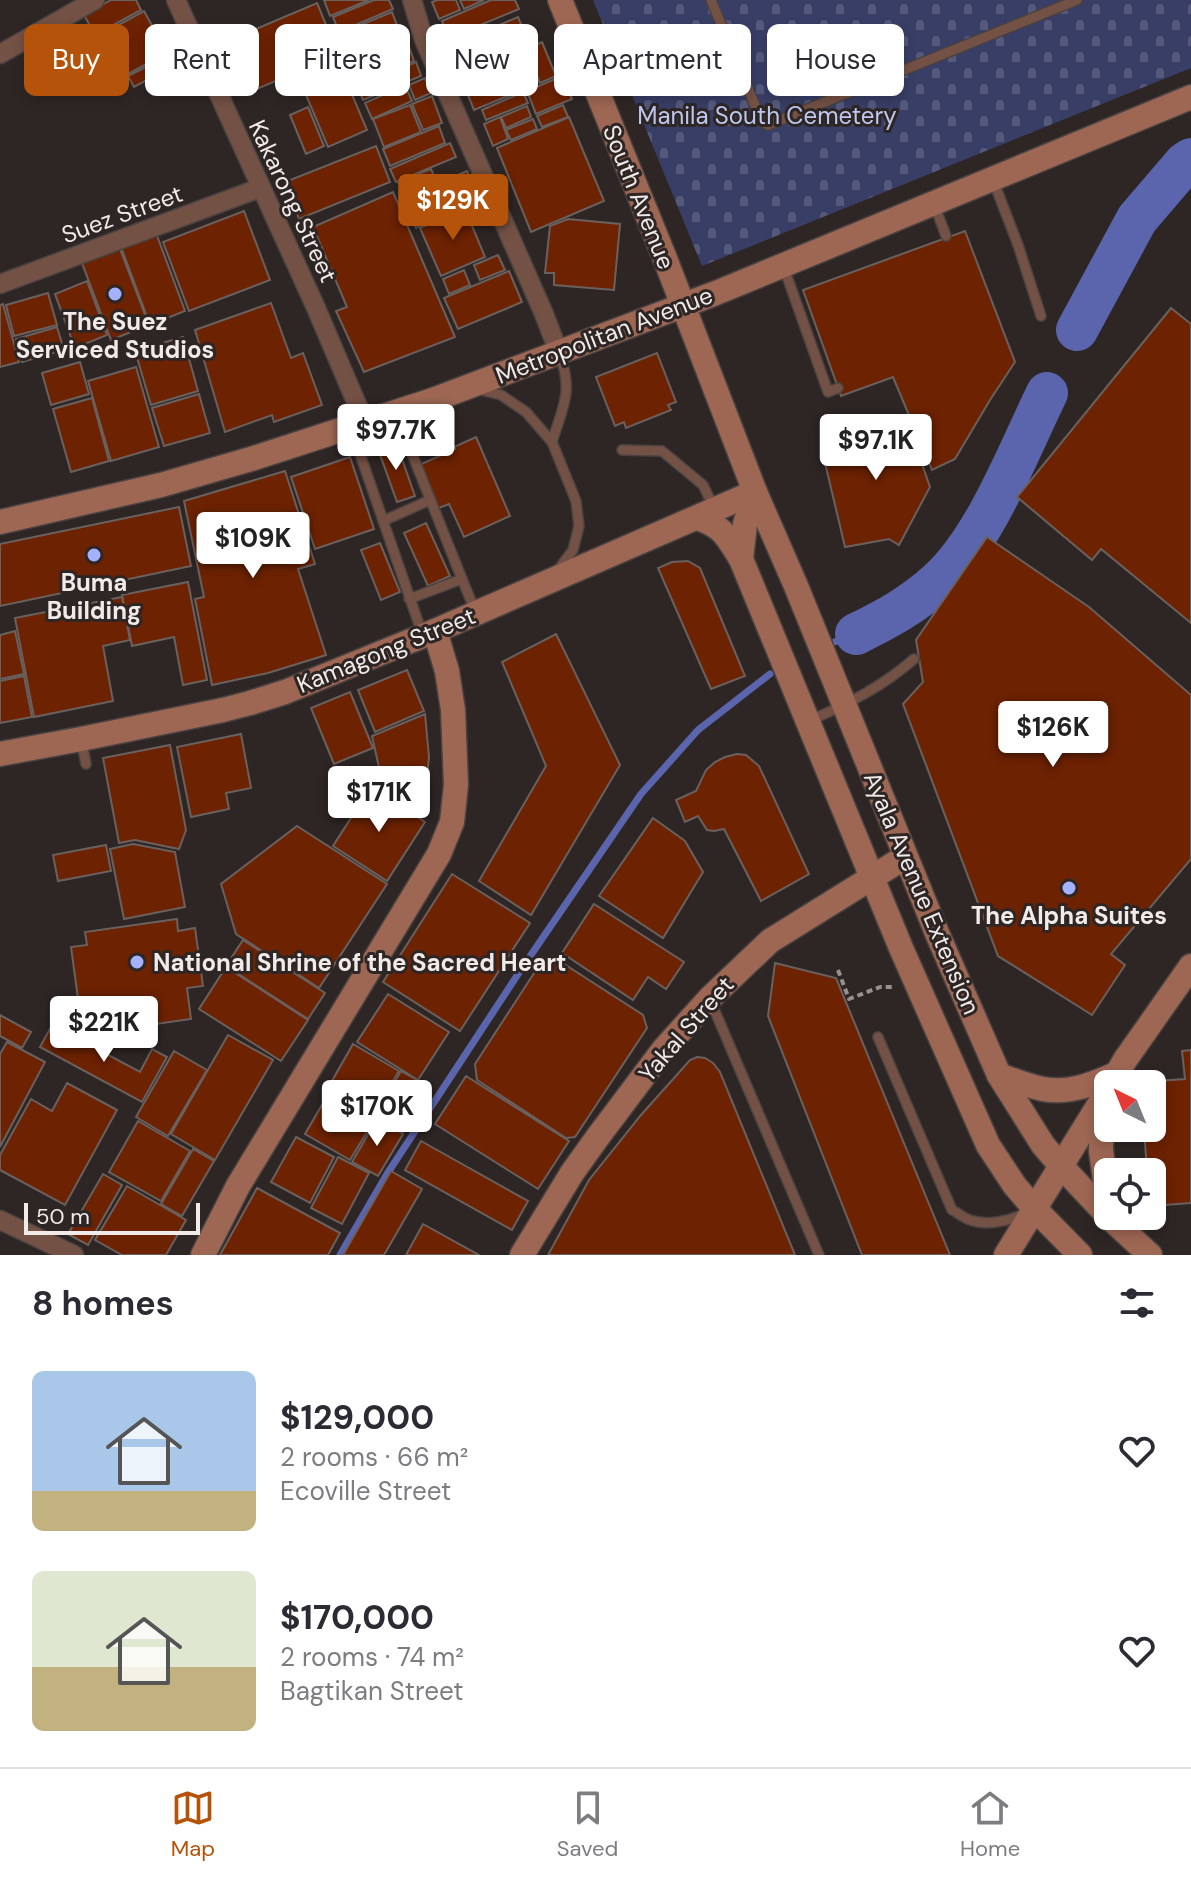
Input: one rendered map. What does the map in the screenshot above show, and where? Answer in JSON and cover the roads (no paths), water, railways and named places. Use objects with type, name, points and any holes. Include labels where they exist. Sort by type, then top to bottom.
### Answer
[{"type":"main road","name":"South Avenue","points":[[560,0],[682,305]]},
{"type":"main road","name":"Metropolitan Avenue","points":[[0,522],[161,485],[365,423],[470,386],[716,293],[1191,97]]},
{"type":"main road","name":"Ayala Avenue Extension","points":[[682,305],[905,857],[999,1075],[1043,1145],[1094,1198]]},
{"type":"main road","name":"Kamagong Street","points":[[0,754],[250,703],[330,675],[429,634],[755,492]]},
{"type":"main road","points":[[741,559],[745,524],[755,492]]},
{"type":"main road","name":"Ayala Avenue Extension","points":[[706,514],[724,531],[741,559],[872,877],[988,1145],[1015,1186],[1080,1255]]},
{"type":"main road","points":[[203,1255],[238,1186],[439,854],[452,822],[456,785],[453,710],[447,671],[429,634]]},
{"type":"main road","name":"Yakal Street","points":[[522,1255],[572,1173],[614,1114],[664,1049],[710,998],[770,941],[905,857]]},
{"type":"main road","points":[[1121,1070],[1191,966]]},
{"type":"main road","points":[[999,1075],[1044,1089],[1069,1089],[1094,1084]]},
{"type":"main road","points":[[1011,1247],[1094,1113]]},
{"type":"main road","name":"Ayala Avenue Extension","points":[[1126,1230],[1150,1255]]},
{"type":"street","points":[[0,54],[95,0]]},
{"type":"street","name":"Kakarong Street","points":[[176,0],[365,423]]},
{"type":"street","points":[[412,0],[424,40],[559,353]]},
{"type":"street","name":"Suez Street","points":[[0,284],[260,188]]},
{"type":"street","points":[[0,1220],[74,1255]]},
{"type":"lane","points":[[711,0],[765,125],[1077,0]]},
{"type":"lane","points":[[992,179],[1041,316]]},
{"type":"lane","points":[[934,204],[946,236]]},
{"type":"lane","points":[[783,264],[828,392],[838,388]]},
{"type":"lane","points":[[552,442],[568,393],[565,368],[559,353]]},
{"type":"lane","points":[[470,386],[501,395],[526,412],[552,442],[576,501],[579,526],[573,550],[549,582]]},
{"type":"lane","points":[[365,423],[376,448]]},
{"type":"lane","points":[[429,634],[409,599],[360,454],[405,436],[476,613]]},
{"type":"lane","points":[[622,450],[662,451],[703,485],[706,514]]},
{"type":"lane","points":[[383,521],[430,500]]},
{"type":"lane","points":[[409,599],[462,579]]},
{"type":"lane","points":[[808,722],[882,685],[914,659]]},
{"type":"lane","points":[[81,739],[86,764]]},
{"type":"lane","points":[[710,998],[819,1255]]},
{"type":"lane","points":[[878,1037],[952,1210],[971,1221],[989,1223],[1011,1220],[1035,1209]]},
{"type":"lane","points":[[989,1223],[1011,1247]]},
{"type":"waterway","points":[[1077,330],[1137,219],[1191,159]]},
{"type":"waterway","points":[[856,634],[920,597],[956,563],[972,542],[1000,492],[1047,393]]},
{"type":"waterway","points":[[829,644],[856,634]]},
{"type":"waterway","points":[[340,1255],[387,1174],[641,794],[698,730],[770,674]]},
{"type":"place","name":"The Suez Serviced Studios","points":[[115,294]]},
{"type":"place","name":"Buma Building","points":[[94,555]]},
{"type":"place","name":"The Alpha Suites","points":[[1069,888]]},
{"type":"place","name":"National Shrine of the Sacred Heart","points":[[137,962]]},
{"type":"park label","name":"Manila South Cemetery","points":[[767,115]]}]
